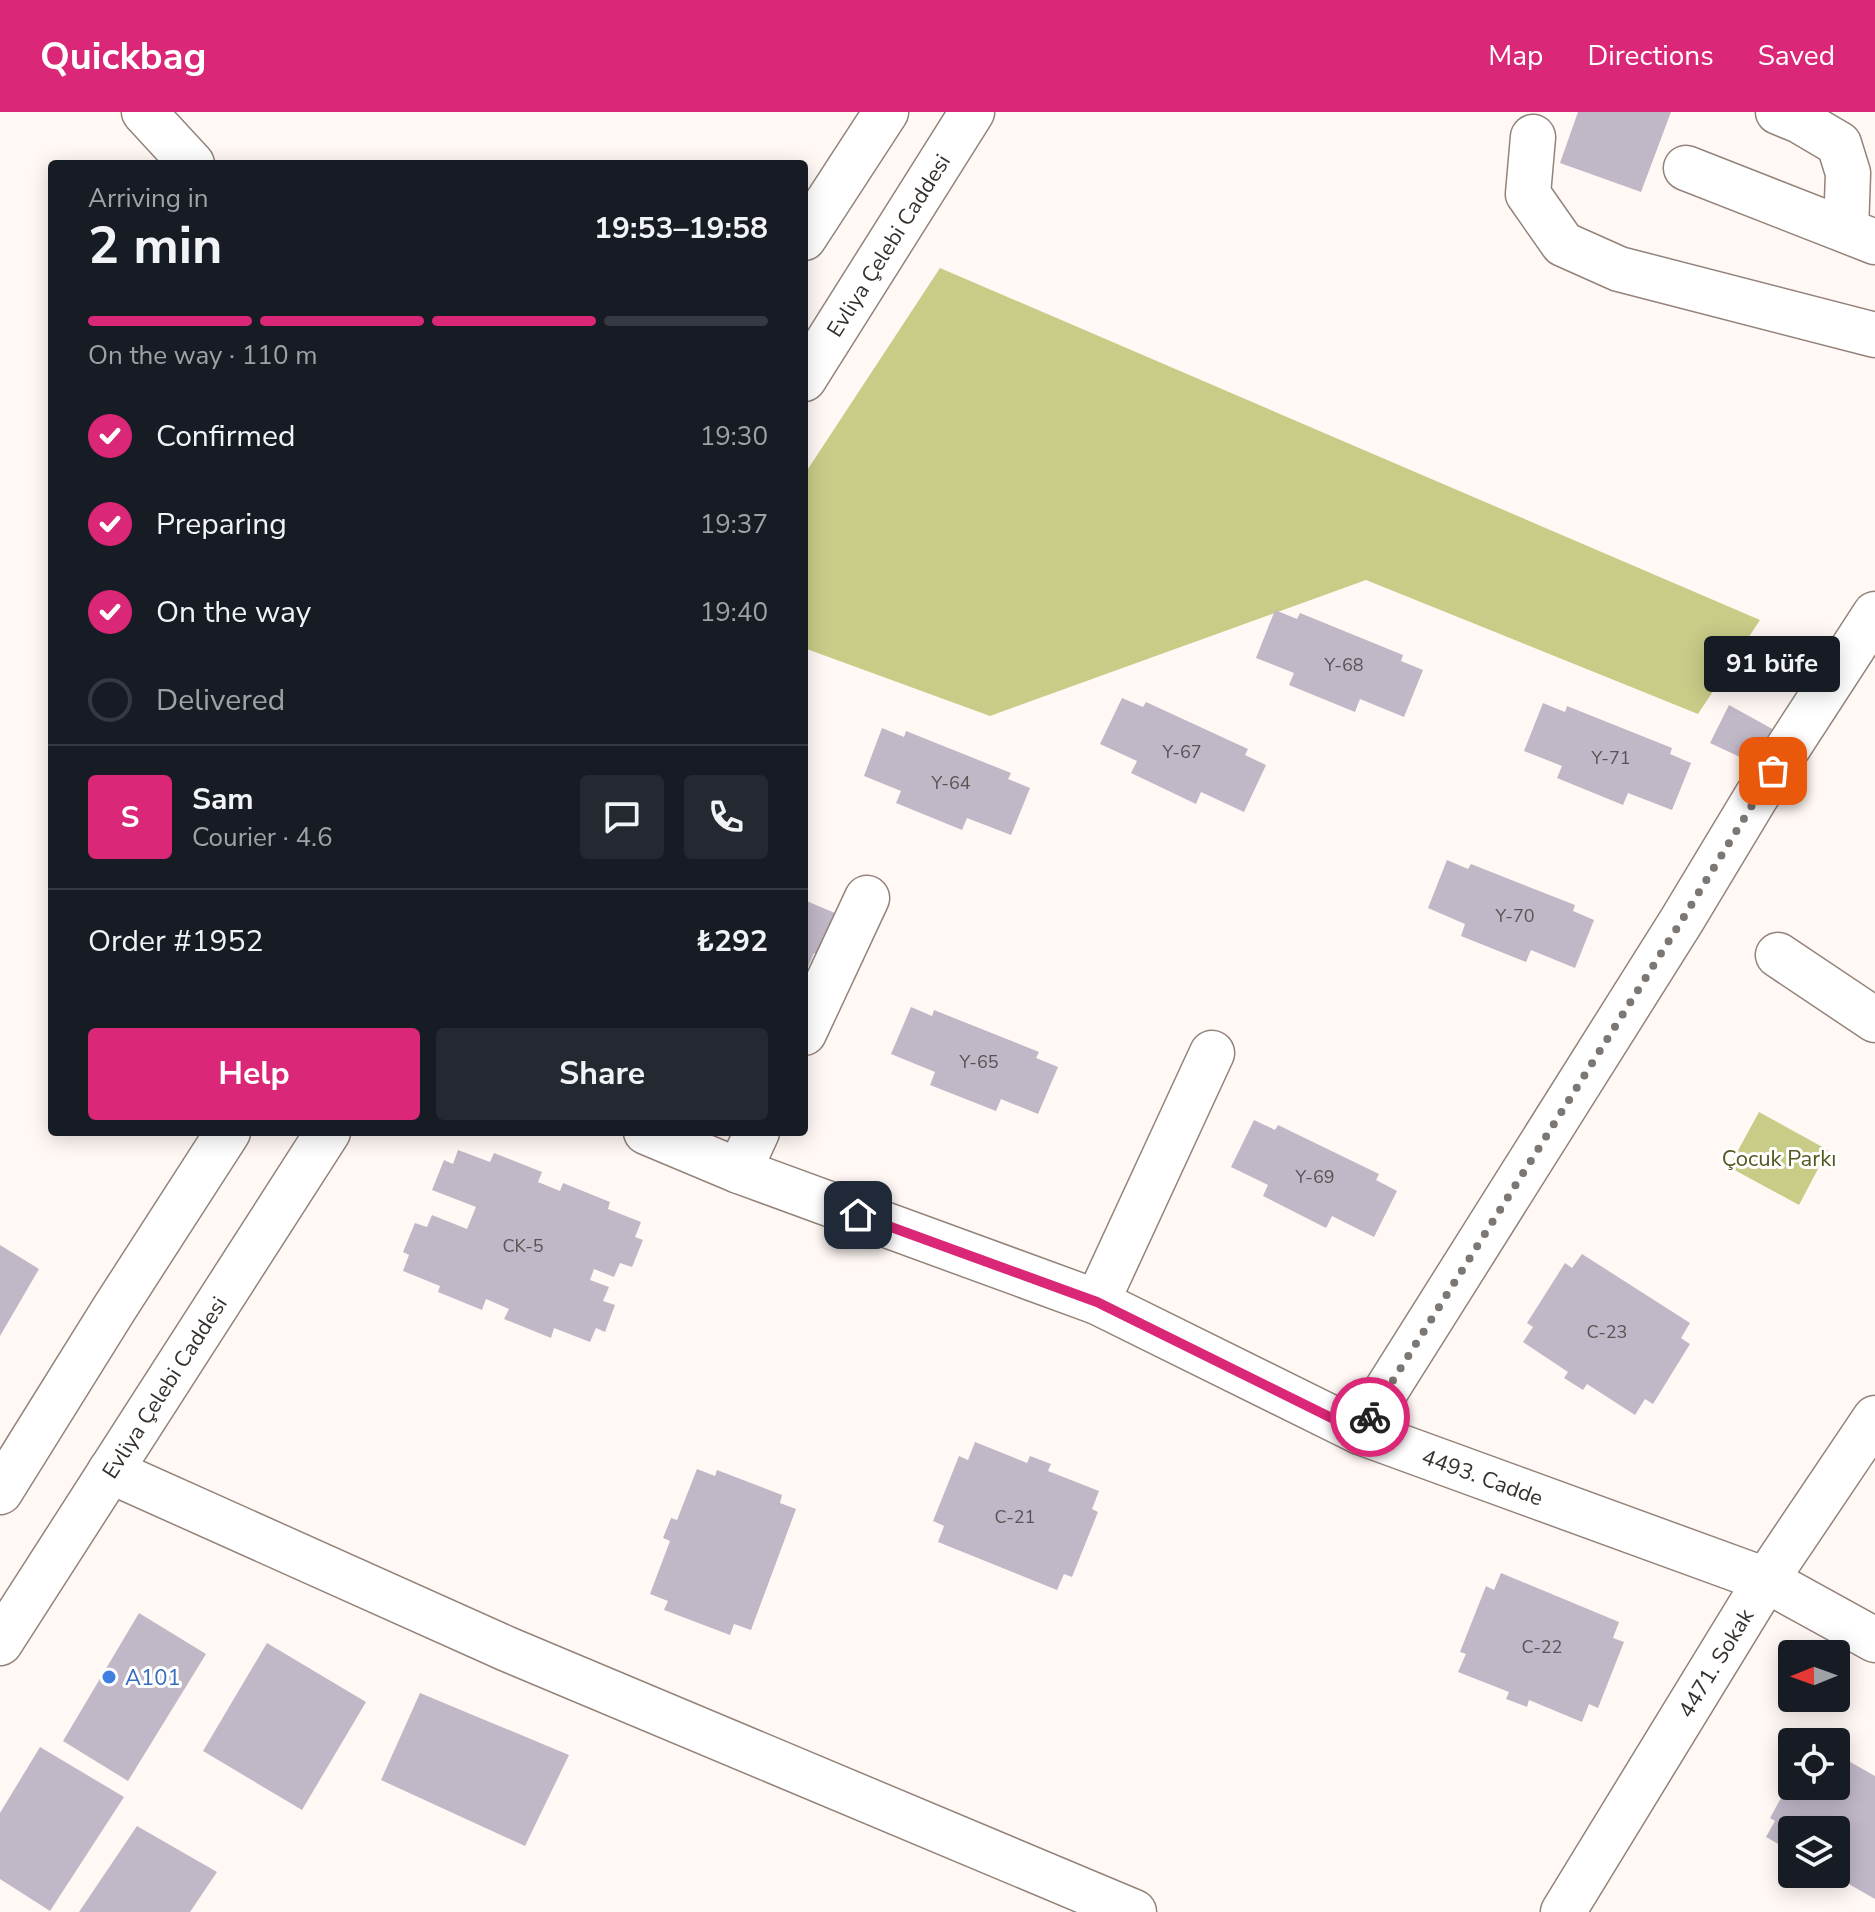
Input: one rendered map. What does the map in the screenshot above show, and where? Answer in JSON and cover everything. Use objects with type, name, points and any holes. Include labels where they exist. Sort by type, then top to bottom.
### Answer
[{"type":"street","points":[[144,112],[188,160]]},
{"type":"street","points":[[808,232],[886,112]]},
{"type":"street","name":"Evliya Çelebi Caddesi","points":[[808,373],[972,112]]},
{"type":"street","points":[[1778,112],[1839,144],[1860,236]]},
{"type":"street","points":[[1533,137],[1528,194],[1563,244],[1619,269],[1875,335]]},
{"type":"street","points":[[1686,168],[1860,236]]},
{"type":"street","points":[[1360,1432],[1756,797],[1875,614]]},
{"type":"street","points":[[808,1024],[867,898]]},
{"type":"street","points":[[1778,955],[1875,1020]]},
{"type":"street","points":[[1097,1302],[1212,1053]]},
{"type":"street","points":[[0,1492],[225,1136]]},
{"type":"street","name":"Evliya Çelebi Caddesi","points":[[0,1643],[325,1136]]},
{"type":"street","name":"4493. Cadde","points":[[656,1136],[739,1171],[1097,1302],[1360,1432],[1766,1580],[1875,1640]]},
{"type":"street","points":[[739,1171],[755,1136]]},
{"type":"street","name":"4471. Sokak","points":[[1563,1912],[1766,1580],[1875,1418]]},
{"type":"street","points":[[110,1471],[507,1649],[1134,1912]]},
{"type":"green space","points":[[940,268],[1760,620],[1698,714],[1366,580],[990,716],[808,649],[808,469]]},
{"type":"green space","name":"Çocuk Parkı","points":[[1759,1112],[1828,1150],[1799,1205],[1729,1167]]},
{"type":"building","points":[[1578,112],[1671,112],[1641,192],[1560,163]]},
{"type":"building","points":[[1275,610],[1297,619],[1300,613],[1403,655],[1401,661],[1423,670],[1404,717],[1360,699],[1355,712],[1289,685],[1294,673],[1256,658]]},
{"type":"building","points":[[1122,698],[1143,707],[1146,702],[1248,749],[1245,755],[1266,765],[1244,812],[1201,792],[1196,804],[1131,773],[1137,761],[1100,744]]},
{"type":"building","points":[[1543,703],[1565,712],[1567,706],[1672,748],[1670,754],[1691,763],[1672,810],[1628,793],[1623,805],[1557,778],[1562,766],[1524,751]]},
{"type":"building","points":[[1729,705],[1776,731],[1755,764],[1710,743]]},
{"type":"building","points":[[882,728],[904,737],[906,731],[1011,773],[1008,779],[1030,788],[1011,835],[967,818],[962,830],[896,803],[901,791],[864,776]]},
{"type":"building","points":[[1447,860],[1468,869],[1471,864],[1575,905],[1573,911],[1594,920],[1575,968],[1531,950],[1526,962],[1461,936],[1465,924],[1428,908]]},
{"type":"building","points":[[808,902],[835,913],[829,927],[837,931],[825,958],[814,953],[808,967]]},
{"type":"building","points":[[911,1007],[932,1016],[934,1010],[1039,1052],[1036,1058],[1058,1067],[1038,1114],[1001,1099],[996,1111],[930,1085],[935,1072],[891,1054]]},
{"type":"building","points":[[1254,1120],[1275,1130],[1278,1125],[1379,1174],[1376,1180],[1397,1191],[1374,1237],[1332,1216],[1326,1228],[1263,1196],[1268,1185],[1231,1167]]},
{"type":"building","points":[[458,1150],[490,1162],[494,1153],[542,1172],[538,1182],[560,1191],[563,1183],[610,1202],[608,1209],[641,1222],[635,1237],[643,1240],[632,1267],[620,1263],[614,1277],[594,1269],[590,1280],[609,1287],[603,1301],[615,1305],[605,1332],[596,1328],[590,1342],[554,1328],[551,1338],[504,1319],[509,1309],[486,1299],[482,1310],[438,1292],[440,1286],[403,1271],[409,1255],[403,1252],[415,1223],[427,1227],[432,1215],[467,1229],[476,1207],[432,1190],[444,1160],[453,1164]]},
{"type":"building","points":[[0,1245],[39,1269],[0,1336]]},
{"type":"building","points":[[1582,1254],[1690,1323],[1681,1338],[1690,1344],[1653,1404],[1645,1399],[1635,1415],[1587,1384],[1583,1390],[1564,1378],[1568,1372],[1523,1342],[1533,1327],[1527,1323],[1565,1263],[1572,1268]]},
{"type":"building","points":[[975,1442],[1027,1463],[1030,1456],[1051,1464],[1048,1471],[1099,1491],[1092,1509],[1098,1512],[1072,1577],[1064,1574],[1057,1590],[938,1542],[944,1526],[933,1521],[959,1456],[968,1460]]},
{"type":"building","points":[[697,1469],[715,1476],[717,1470],[782,1495],[780,1503],[796,1509],[751,1630],[734,1624],[730,1635],[664,1610],[668,1601],[650,1594],[670,1541],[663,1538],[671,1518],[677,1520]]},
{"type":"building","points":[[1501,1573],[1619,1622],[1613,1638],[1624,1642],[1598,1708],[1589,1704],[1582,1722],[1529,1700],[1527,1707],[1506,1699],[1509,1692],[1458,1672],[1466,1654],[1460,1652],[1486,1586],[1494,1590]]},
{"type":"building","points":[[139,1613],[206,1654],[128,1781],[63,1741]]},
{"type":"building","points":[[267,1643],[366,1702],[302,1810],[203,1751]]},
{"type":"building","points":[[420,1693],[569,1755],[525,1846],[381,1780]]},
{"type":"building","points":[[40,1747],[124,1797],[50,1911],[0,1879],[0,1813]]},
{"type":"building","points":[[1850,1762],[1875,1776],[1875,1899],[1850,1885],[1850,1816],[1778,1816],[1778,1844],[1766,1837],[1775,1821],[1770,1818],[1780,1800],[1850,1800]]},
{"type":"building","points":[[137,1826],[217,1872],[190,1912],[79,1912]]},
{"type":"way so far","points":[[1370,1417],[1773,771]]},
{"type":"place","name":"91 büfe","points":[[1773,771]]},
{"type":"place","name":"A101","points":[[109,1677]]},
{"type":"route","points":[[858,1215],[1097,1302],[1360,1432],[1370,1417]]}]
